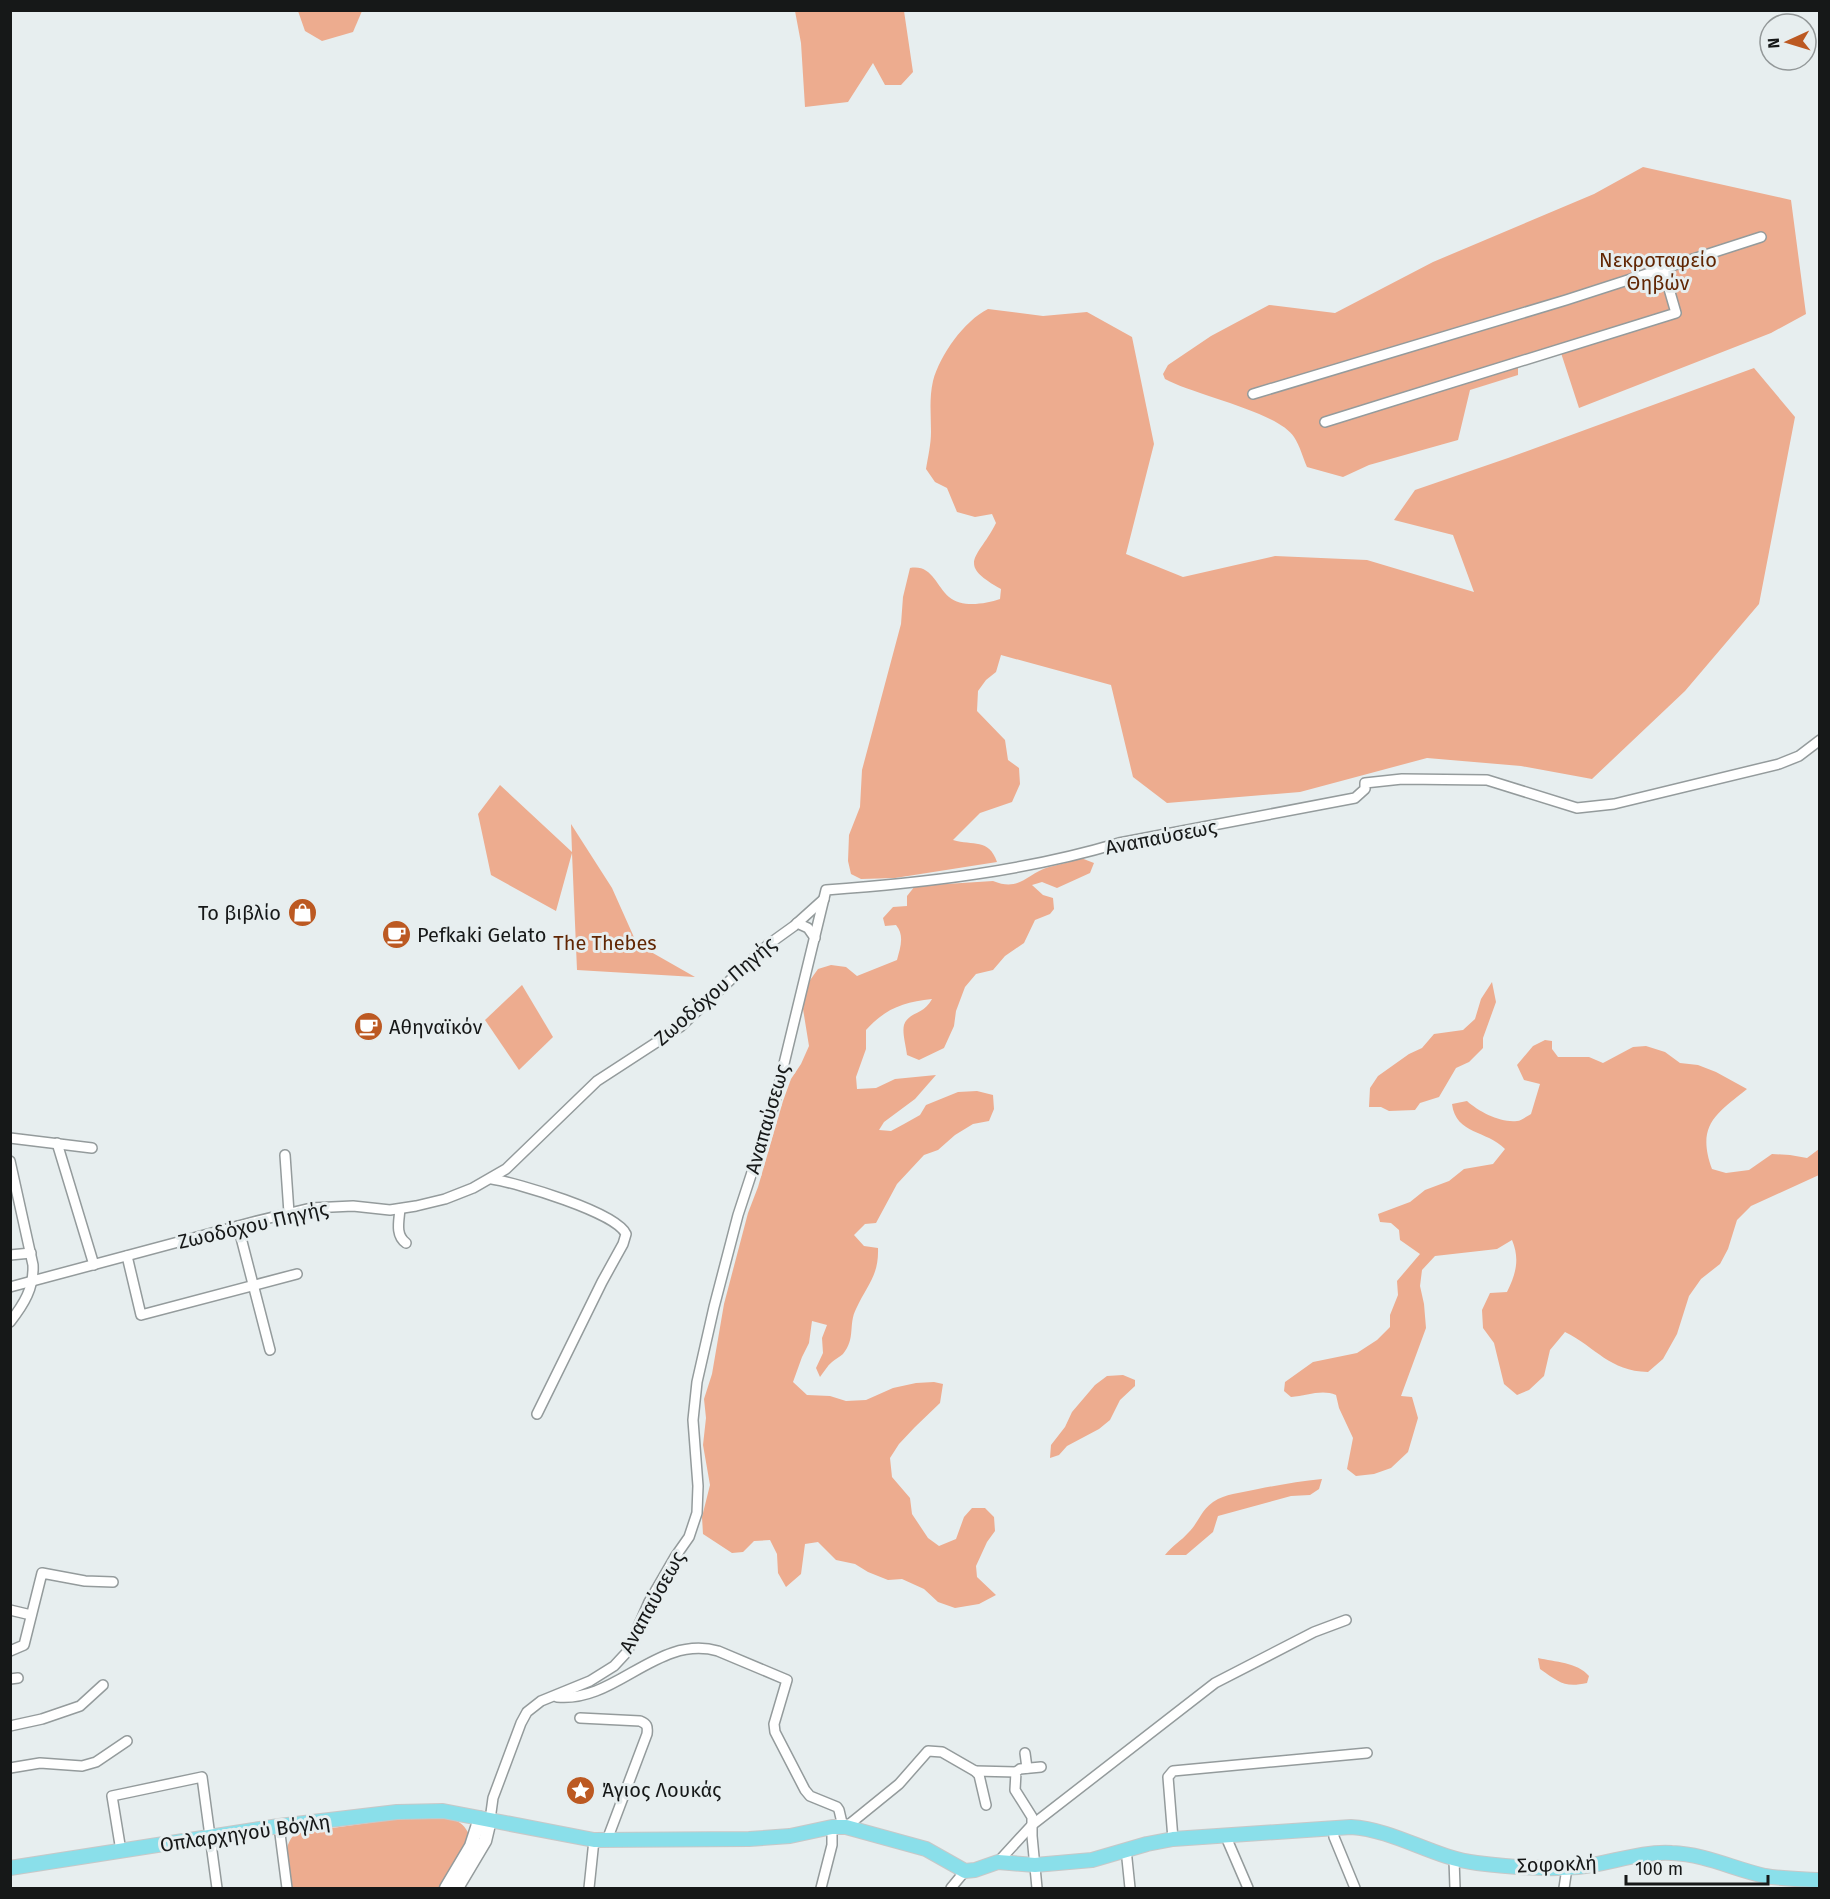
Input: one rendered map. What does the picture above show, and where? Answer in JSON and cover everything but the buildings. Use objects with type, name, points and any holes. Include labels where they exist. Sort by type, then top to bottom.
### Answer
[{"type":"main road","name":"Οπλαρχηγού Βόγλη","points":[[10,1868],[279,1826],[397,1812],[443,1811],[600,1840],[749,1839],[790,1836],[840,1827]]},
{"type":"main road","points":[[840,1827],[926,1849],[965,1870],[975,1870],[998,1862]]},
{"type":"main road","name":"Σοφοκλή","points":[[998,1862],[1035,1865],[1092,1860],[1173,1839],[1226,1837],[1333,1827],[1368,1828],[1454,1859],[1488,1864],[1567,1868],[1641,1854],[1671,1852],[1764,1875],[1820,1880]]},
{"type":"street","points":[[1253,394],[1555,303],[1761,237]]},
{"type":"street","points":[[1325,423],[1676,313],[1663,268]]},
{"type":"street","name":"Αναπαύσεως","points":[[485,1819],[520,1723],[527,1712],[541,1701],[590,1682],[614,1666],[627,1652],[649,1602],[689,1537],[697,1513],[698,1486],[693,1420],[697,1382],[738,1215],[774,1105],[826,890],[871,887],[1037,864],[1119,843],[1355,798],[1365,789],[1365,783],[1401,779],[1487,780],[1577,808],[1614,804],[1779,764],[1799,756],[1820,740]]},
{"type":"street","name":"Ζωοδόχου Πηγής","points":[[10,1287],[289,1213],[334,1206],[400,1209],[444,1199],[474,1188],[506,1169],[597,1081],[680,1027],[769,944],[824,899]]},
{"type":"street","points":[[797,922],[808,928],[815,938]]},
{"type":"street","points":[[10,1138],[92,1148]]},
{"type":"street","points":[[57,1143],[94,1265]]},
{"type":"street","points":[[285,1155],[289,1213]]},
{"type":"street","points":[[10,1161],[33,1264],[32,1281],[27,1298],[10,1322]]},
{"type":"street","points":[[492,1179],[561,1198],[613,1222],[623,1228],[626,1234],[537,1414]]},
{"type":"street","points":[[400,1209],[398,1232],[400,1239],[406,1243]]},
{"type":"street","points":[[238,1226],[270,1350]]},
{"type":"street","points":[[10,1255],[31,1253]]},
{"type":"street","points":[[127,1256],[141,1315],[297,1274]]},
{"type":"street","points":[[10,1651],[24,1645],[42,1573],[85,1581],[113,1582]]},
{"type":"street","points":[[10,1610],[31,1615]]},
{"type":"street","points":[[998,1862],[1032,1825],[1215,1683],[1314,1632],[1346,1620]]},
{"type":"street","points":[[554,1697],[575,1698],[598,1692],[655,1659],[679,1650],[706,1647],[788,1680],[774,1719],[775,1732],[805,1790],[810,1796],[837,1807],[839,1810],[840,1827],[832,1845],[821,1888]]},
{"type":"street","points":[[10,1726],[42,1719],[80,1706],[103,1685]]},
{"type":"street","points":[[580,1718],[640,1721],[646,1723],[648,1728],[600,1840],[589,1888]]},
{"type":"street","points":[[10,1768],[40,1763],[82,1766],[96,1762],[127,1742]]},
{"type":"street","points":[[840,1827],[900,1784],[928,1751],[942,1752],[980,1775],[986,1805]]},
{"type":"street","points":[[1025,1753],[1027,1768]]},
{"type":"street","points":[[1173,1839],[1167,1777],[1173,1771],[1367,1753]]},
{"type":"street","points":[[975,1771],[1016,1772],[1041,1767]]},
{"type":"street","points":[[1016,1772],[1015,1790],[1032,1817],[1036,1888]]},
{"type":"street","points":[[122,1851],[112,1796],[202,1777],[218,1888]]},
{"type":"street","points":[[446,1888],[485,1819]]},
{"type":"street","points":[[457,1888],[485,1841],[485,1819]]},
{"type":"street","points":[[279,1826],[287,1888]]},
{"type":"street","points":[[1333,1827],[1334,1837],[1355,1888]]},
{"type":"street","points":[[1226,1837],[1248,1888]]},
{"type":"street","points":[[1126,1850],[1130,1888]]},
{"type":"street","points":[[1454,1859],[1455,1888]]},
{"type":"street","points":[[1564,1888],[1567,1868]]},
{"type":"street","points":[[954,1887],[965,1870]]},
{"type":"green space","points":[[298,10],[362,11],[353,32],[322,41],[305,31]]},
{"type":"green space","points":[[795,11],[904,11],[913,72],[901,85],[885,85],[873,63],[848,102],[805,107],[801,43]]},
{"type":"green space","name":"Νεκροταφείο Θηβών","points":[[1643,167],[1791,200],[1806,314],[1771,333],[1579,408],[1561,353],[1518,367],[1518,375],[1470,390],[1458,440],[1369,465],[1343,477],[1307,467],[1294,437],[1285,428],[1271,420],[1165,379],[1163,374],[1168,365],[1211,336],[1269,305],[1335,313],[1433,262],[1594,194]]},
{"type":"green space","points":[[988,309],[1043,316],[1087,312],[1132,337],[1154,444],[1126,554],[1183,577],[1275,556],[1367,560],[1474,592],[1453,535],[1394,520],[1415,490],[1754,368],[1795,417],[1759,604],[1685,691],[1592,779],[1521,766],[1427,758],[1300,792],[1167,803],[1133,777],[1111,685],[1001,655],[996,672],[978,691],[977,711],[1005,740],[1008,760],[1019,768],[1020,784],[1012,802],[980,813],[953,840],[985,846],[994,854],[997,862],[895,878],[861,879],[851,874],[848,861],[849,835],[860,807],[862,770],[901,624],[903,597],[910,568],[924,569],[949,597],[960,603],[981,603],[1000,599],[1001,589],[978,573],[974,566],[978,553],[996,523],[992,514],[975,517],[957,512],[947,488],[935,482],[926,469],[931,437],[931,394],[936,371],[947,350],[962,330]]},
{"type":"green space","name":"The Thebes","points":[[500,785],[572,852],[571,824],[612,888],[637,944],[695,977],[577,970],[572,853],[556,911],[491,875],[478,814]]},
{"type":"green space","points":[[1081,858],[1094,863],[1090,873],[1057,888],[1042,882],[1032,885],[1043,895],[1053,898],[1054,909],[1050,914],[1035,920],[1024,943],[1005,956],[993,970],[976,974],[965,987],[956,1011],[954,1026],[944,1048],[919,1060],[907,1055],[904,1025],[909,1018],[925,1008],[932,999],[896,1007],[873,1022],[866,1030],[866,1049],[856,1077],[857,1089],[876,1088],[895,1079],[936,1075],[915,1099],[884,1122],[879,1130],[891,1131],[920,1115],[926,1105],[958,1092],[977,1091],[993,1095],[994,1109],[989,1121],[973,1124],[955,1135],[938,1150],[924,1155],[897,1184],[876,1223],[865,1224],[854,1235],[864,1246],[878,1248],[878,1258],[872,1280],[854,1315],[847,1348],[820,1377],[816,1368],[823,1353],[822,1338],[827,1325],[812,1321],[809,1343],[793,1382],[807,1395],[830,1396],[846,1401],[866,1400],[893,1388],[916,1383],[943,1384],[940,1403],[899,1444],[890,1458],[892,1477],[910,1498],[912,1514],[928,1538],[939,1546],[956,1539],[964,1517],[972,1508],[985,1508],[994,1517],[995,1531],[976,1566],[977,1577],[996,1595],[979,1604],[955,1608],[938,1602],[924,1589],[902,1579],[888,1580],[855,1564],[836,1560],[818,1542],[805,1544],[801,1574],[786,1587],[778,1573],[777,1554],[770,1540],[754,1541],[743,1552],[732,1553],[703,1534],[702,1517],[710,1485],[703,1445],[706,1418],[704,1399],[712,1374],[724,1304],[748,1213],[791,1079],[809,1046],[803,1009],[808,983],[818,969],[831,965],[846,967],[857,976],[897,960],[901,942],[899,929],[896,925],[885,926],[883,918],[893,907],[907,906],[907,896],[915,886],[993,881],[1002,884],[1017,883],[1041,870]]},
{"type":"green space","points":[[1492,982],[1496,1002],[1483,1038],[1483,1048],[1469,1062],[1456,1068],[1439,1097],[1420,1103],[1415,1110],[1389,1111],[1381,1107],[1369,1107],[1370,1088],[1378,1076],[1409,1054],[1422,1048],[1434,1034],[1463,1030],[1475,1019],[1481,999]]},
{"type":"green space","points":[[522,985],[553,1037],[519,1070],[485,1020]]},
{"type":"green space","points":[[1545,1040],[1552,1041],[1552,1049],[1558,1057],[1589,1057],[1603,1063],[1633,1047],[1646,1046],[1665,1052],[1680,1063],[1698,1065],[1716,1072],[1747,1089],[1718,1114],[1708,1131],[1706,1141],[1712,1169],[1726,1173],[1749,1170],[1772,1154],[1807,1158],[1819,1149],[1819,1175],[1751,1206],[1737,1220],[1728,1249],[1720,1264],[1701,1279],[1689,1296],[1677,1334],[1663,1359],[1648,1372],[1623,1368],[1565,1332],[1550,1350],[1544,1376],[1529,1390],[1517,1395],[1504,1384],[1494,1343],[1483,1328],[1482,1310],[1490,1293],[1507,1292],[1510,1285],[1515,1273],[1516,1260],[1512,1240],[1497,1249],[1435,1256],[1422,1270],[1420,1286],[1426,1328],[1401,1396],[1412,1397],[1418,1418],[1408,1452],[1391,1468],[1374,1474],[1356,1476],[1347,1469],[1353,1438],[1339,1408],[1336,1395],[1319,1393],[1291,1397],[1284,1391],[1285,1382],[1313,1362],[1357,1353],[1377,1340],[1390,1327],[1390,1315],[1398,1295],[1397,1281],[1420,1254],[1400,1240],[1399,1230],[1391,1223],[1380,1222],[1378,1214],[1410,1202],[1425,1190],[1449,1181],[1464,1169],[1493,1164],[1505,1149],[1490,1138],[1466,1127],[1459,1121],[1452,1104],[1467,1101],[1490,1116],[1511,1121],[1520,1120],[1531,1114],[1540,1084],[1524,1080],[1517,1065],[1533,1046]]},
{"type":"green space","points":[[1123,1375],[1135,1380],[1135,1386],[1120,1400],[1110,1420],[1099,1429],[1067,1446],[1059,1455],[1050,1458],[1051,1445],[1065,1427],[1072,1412],[1095,1385],[1107,1376]]},
{"type":"green space","points":[[1322,1479],[1319,1489],[1310,1495],[1291,1496],[1218,1516],[1213,1532],[1186,1555],[1165,1555],[1185,1536],[1204,1511],[1218,1499],[1258,1489]]},
{"type":"green space","points":[[1538,1658],[1565,1663],[1584,1671],[1589,1676],[1587,1683],[1573,1685],[1557,1680],[1540,1669]]},
{"type":"green space","points":[[412,1817],[438,1817],[454,1820],[461,1824],[470,1838],[443,1888],[290,1888],[287,1852],[288,1845],[296,1833]]},
{"type":"place","name":"Το βιβλίο","points":[[302,913]]},
{"type":"place","name":"Pefkaki Gelato","points":[[396,935]]},
{"type":"place","name":"Αθηναϊκόν","points":[[368,1027]]},
{"type":"place","name":"Άγιος Λουκάς","points":[[581,1790]]}]
